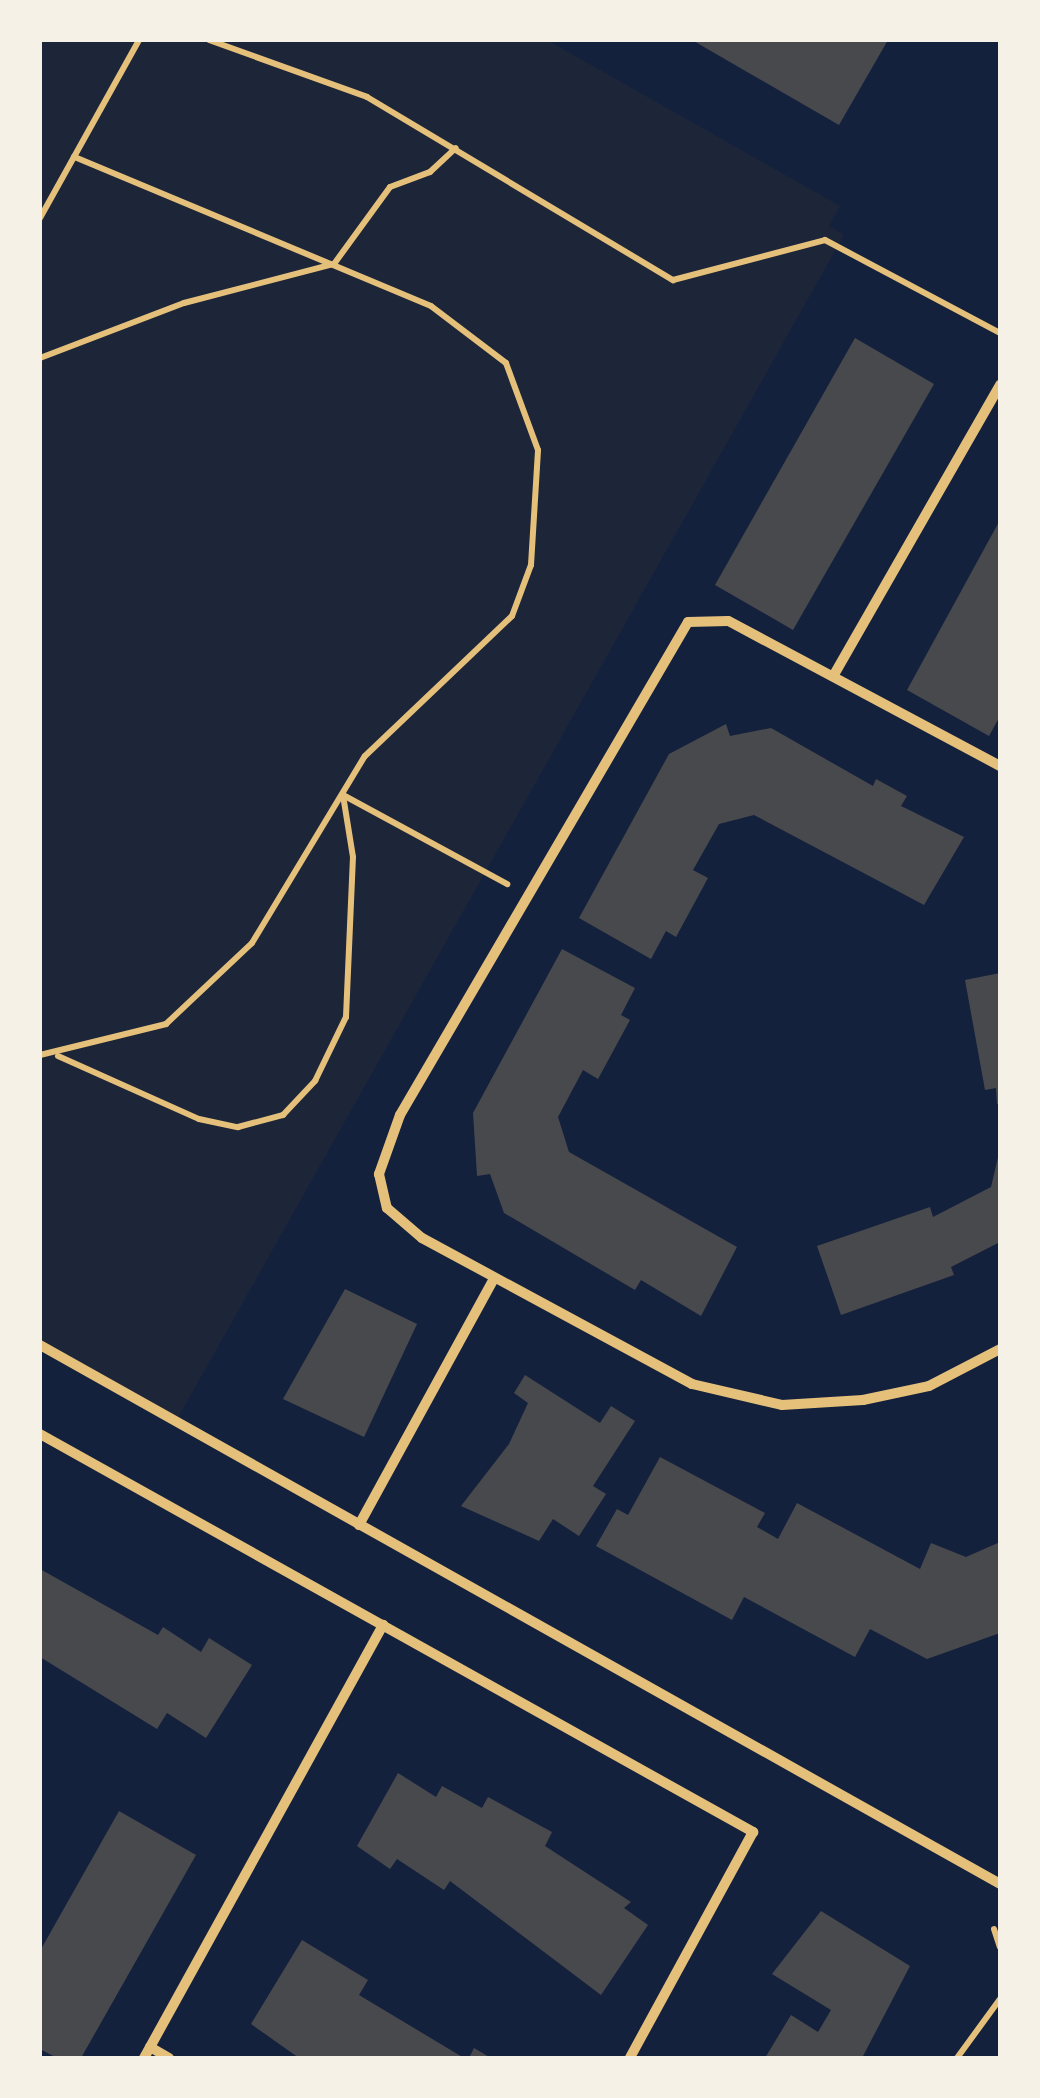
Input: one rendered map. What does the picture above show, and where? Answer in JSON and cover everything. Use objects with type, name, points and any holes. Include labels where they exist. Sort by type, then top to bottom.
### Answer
[{"type":"street","points":[[835,673],[1000,385]]},
{"type":"street","points":[[1000,766],[835,673],[728,621],[688,622],[526,894],[380,1158],[380,1190],[400,1223],[493,1280],[660,1372],[782,1404],[899,1395],[1000,1350]]},
{"type":"street","points":[[360,1525],[493,1280]]},
{"type":"street","points":[[40,1346],[1000,1884]]},
{"type":"street","points":[[40,1434],[753,1832],[630,2058]]},
{"type":"street","points":[[170,2058],[147,2053],[383,1625]]},
{"type":"path","points":[[40,218],[139,40]]},
{"type":"path","points":[[209,40],[368,97],[673,280],[825,240],[1000,333]]},
{"type":"path","points":[[40,358],[184,302],[334,264],[390,188],[456,148]]},
{"type":"path","points":[[40,1055],[56,1056],[166,1024],[252,942],[376,744],[512,616],[531,565],[538,450],[506,363],[431,306],[74,157]]},
{"type":"path","points":[[344,795],[526,894]]},
{"type":"path","points":[[56,1056],[199,1119],[238,1127],[283,1115],[316,1081],[346,1017],[354,857],[344,795]]},
{"type":"path","points":[[994,1929],[1000,1946]]},
{"type":"path","points":[[957,2058],[1000,1999]]},
{"type":"shaded area","points":[[40,40],[547,40],[840,206],[829,226],[844,235],[175,1423],[40,1349]]},
{"type":"building","points":[[692,40],[888,40],[839,125]]},
{"type":"building","points":[[855,338],[934,384],[793,630],[715,585]]},
{"type":"building","points":[[1000,520],[1000,716],[989,736],[907,690]]},
{"type":"building","points":[[726,724],[730,736],[771,728],[873,786],[876,779],[907,796],[901,806],[964,837],[924,905],[754,815],[719,824],[693,870],[708,878],[676,937],[666,931],[651,959],[579,918],[669,754]]},
{"type":"building","points":[[562,949],[635,988],[621,1015],[630,1020],[598,1079],[583,1070],[558,1117],[569,1152],[737,1247],[701,1316],[641,1280],[635,1290],[504,1213],[490,1174],[477,1176],[473,1113]]},
{"type":"building","points":[[1000,973],[997,1104],[996,1088],[985,1090],[965,980]]},
{"type":"building","points":[[999,1153],[1000,1242],[951,1267],[954,1275],[841,1315],[817,1246],[930,1207],[933,1217],[991,1187]]},
{"type":"building","points":[[345,1289],[417,1324],[364,1437],[283,1399]]},
{"type":"building","points":[[525,1375],[600,1423],[611,1406],[635,1421],[593,1486],[606,1494],[579,1536],[553,1519],[539,1541],[461,1506],[509,1444],[528,1403],[514,1393]]},
{"type":"building","points":[[660,1457],[765,1513],[757,1527],[778,1539],[797,1503],[920,1569],[931,1543],[966,1557],[1000,1542],[1000,1633],[927,1659],[870,1629],[855,1657],[744,1597],[732,1620],[596,1546],[617,1509],[628,1515]]},
{"type":"building","points":[[40,1569],[158,1635],[163,1627],[201,1652],[209,1638],[252,1665],[206,1738],[167,1713],[157,1729],[40,1657]]},
{"type":"building","points":[[398,1773],[436,1797],[442,1786],[482,1808],[488,1797],[552,1832],[545,1846],[631,1902],[624,1908],[648,1925],[601,1995],[450,1881],[444,1890],[397,1859],[390,1869],[357,1846]]},
{"type":"building","points":[[119,1811],[196,1855],[81,2058],[57,2058],[40,2049],[40,1951]]},
{"type":"building","points":[[821,1911],[910,1966],[862,2058],[765,2058],[791,2015],[818,2032],[831,2010],[772,1974]]},
{"type":"building","points":[[302,1940],[368,1980],[359,1995],[464,2058],[299,2058],[251,2024]]},
{"type":"building","points":[[474,2048],[491,2058],[469,2058]]}]
